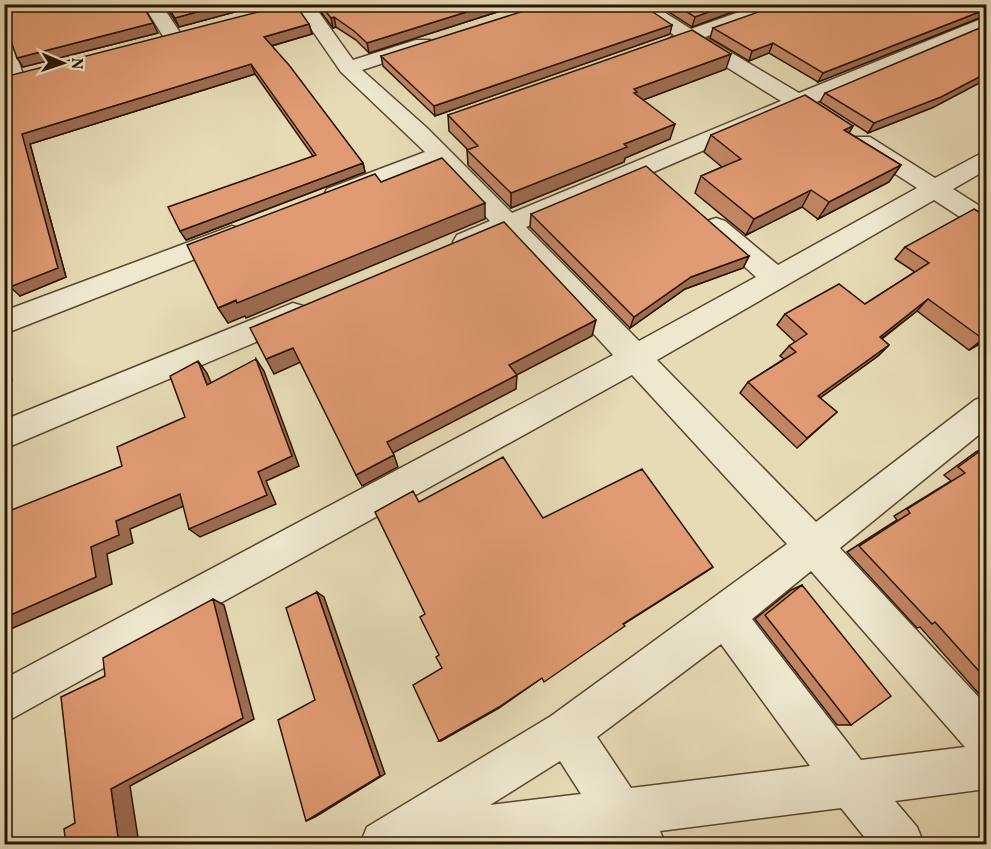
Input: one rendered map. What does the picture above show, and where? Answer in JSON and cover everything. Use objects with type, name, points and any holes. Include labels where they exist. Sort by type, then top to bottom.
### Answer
[{"type":"street","points":[[152,4],[173,37]]},
{"type":"street","points":[[637,4],[828,121]]},
{"type":"street","points":[[658,47],[781,4]]},
{"type":"street","points":[[976,4],[987,9]]},
{"type":"street","points":[[296,5],[348,68],[428,128],[440,155],[813,545],[987,737]]},
{"type":"street","points":[[442,251],[508,224],[655,175],[799,102],[987,22]]},
{"type":"street","points":[[150,43],[195,31]]},
{"type":"street","points":[[348,68],[438,40]]},
{"type":"street","points":[[4,46],[9,79],[36,72]]},
{"type":"street","points":[[848,133],[987,222]]},
{"type":"street","points":[[317,202],[440,155]]},
{"type":"street","points":[[4,702],[635,358],[987,160]]},
{"type":"street","points":[[698,212],[776,279]]},
{"type":"street","points":[[4,323],[250,228]]},
{"type":"street","points":[[4,435],[311,306]]},
{"type":"street","points":[[383,844],[567,732],[725,616],[987,410]]},
{"type":"street","points":[[725,616],[851,784],[900,844]]},
{"type":"street","points":[[567,732],[631,829]]},
{"type":"street","points":[[383,844],[631,829],[851,784],[987,767]]},
{"type":"building","points":[[4,4],[142,4],[153,23],[17,58],[9,36],[4,33]]},
{"type":"building","points":[[166,4],[226,4],[175,18]]},
{"type":"building","points":[[295,4],[309,24],[264,37],[289,65],[363,163],[180,231],[168,207],[316,155],[251,64],[22,134],[58,268],[10,287],[4,270],[4,77]]},
{"type":"building","points":[[320,4],[492,4],[367,43],[334,17],[331,18]]},
{"type":"building","points":[[546,4],[641,4],[672,25],[434,106],[381,56]]},
{"type":"building","points":[[674,4],[730,4],[695,17]]},
{"type":"building","points":[[781,4],[987,4],[987,9],[823,73],[773,43],[752,51],[713,28]]},
{"type":"building","points":[[987,25],[987,73],[941,97],[874,123],[825,93]]},
{"type":"building","points":[[692,30],[731,54],[634,89],[637,92],[634,93],[675,124],[624,144],[627,147],[511,193],[467,150],[478,146],[448,115]]},
{"type":"building","points":[[805,95],[853,126],[844,130],[901,165],[829,202],[811,190],[754,219],[701,176],[741,159],[711,135]]},
{"type":"building","points":[[442,158],[485,203],[237,303],[236,300],[218,308],[187,245],[375,174],[381,182]]},
{"type":"building","points":[[646,166],[749,256],[691,277],[634,317],[531,214]]},
{"type":"building","points":[[974,209],[987,217],[987,337],[983,339],[928,299],[880,337],[889,345],[818,396],[837,412],[807,438],[748,382],[796,352],[789,346],[807,334],[785,314],[839,284],[865,304],[929,263],[905,247]]},
{"type":"building","points":[[504,222],[596,320],[509,365],[517,375],[387,442],[394,455],[356,475],[293,348],[266,359],[250,328]]},
{"type":"building","points":[[256,359],[292,456],[258,472],[267,495],[189,529],[180,494],[116,521],[119,535],[91,547],[96,577],[4,618],[4,513],[122,466],[117,447],[185,417],[170,376],[198,361],[207,385]]},
{"type":"building","points":[[987,446],[987,680],[935,622],[932,624],[859,546],[910,513],[907,509],[965,473],[958,467]]},
{"type":"building","points":[[503,457],[543,518],[642,469],[713,567],[623,624],[625,626],[544,682],[542,678],[499,707],[439,741],[413,685],[442,668],[436,657],[439,655],[420,617],[425,614],[375,512],[413,491],[419,502]]},
{"type":"building","points":[[802,585],[891,696],[851,725],[765,615]]},
{"type":"building","points":[[317,592],[380,776],[306,821],[278,720],[315,700],[286,608]]},
{"type":"building","points":[[213,599],[243,718],[111,789],[119,844],[66,844],[64,829],[75,823],[61,697],[105,676],[103,658]]}]
